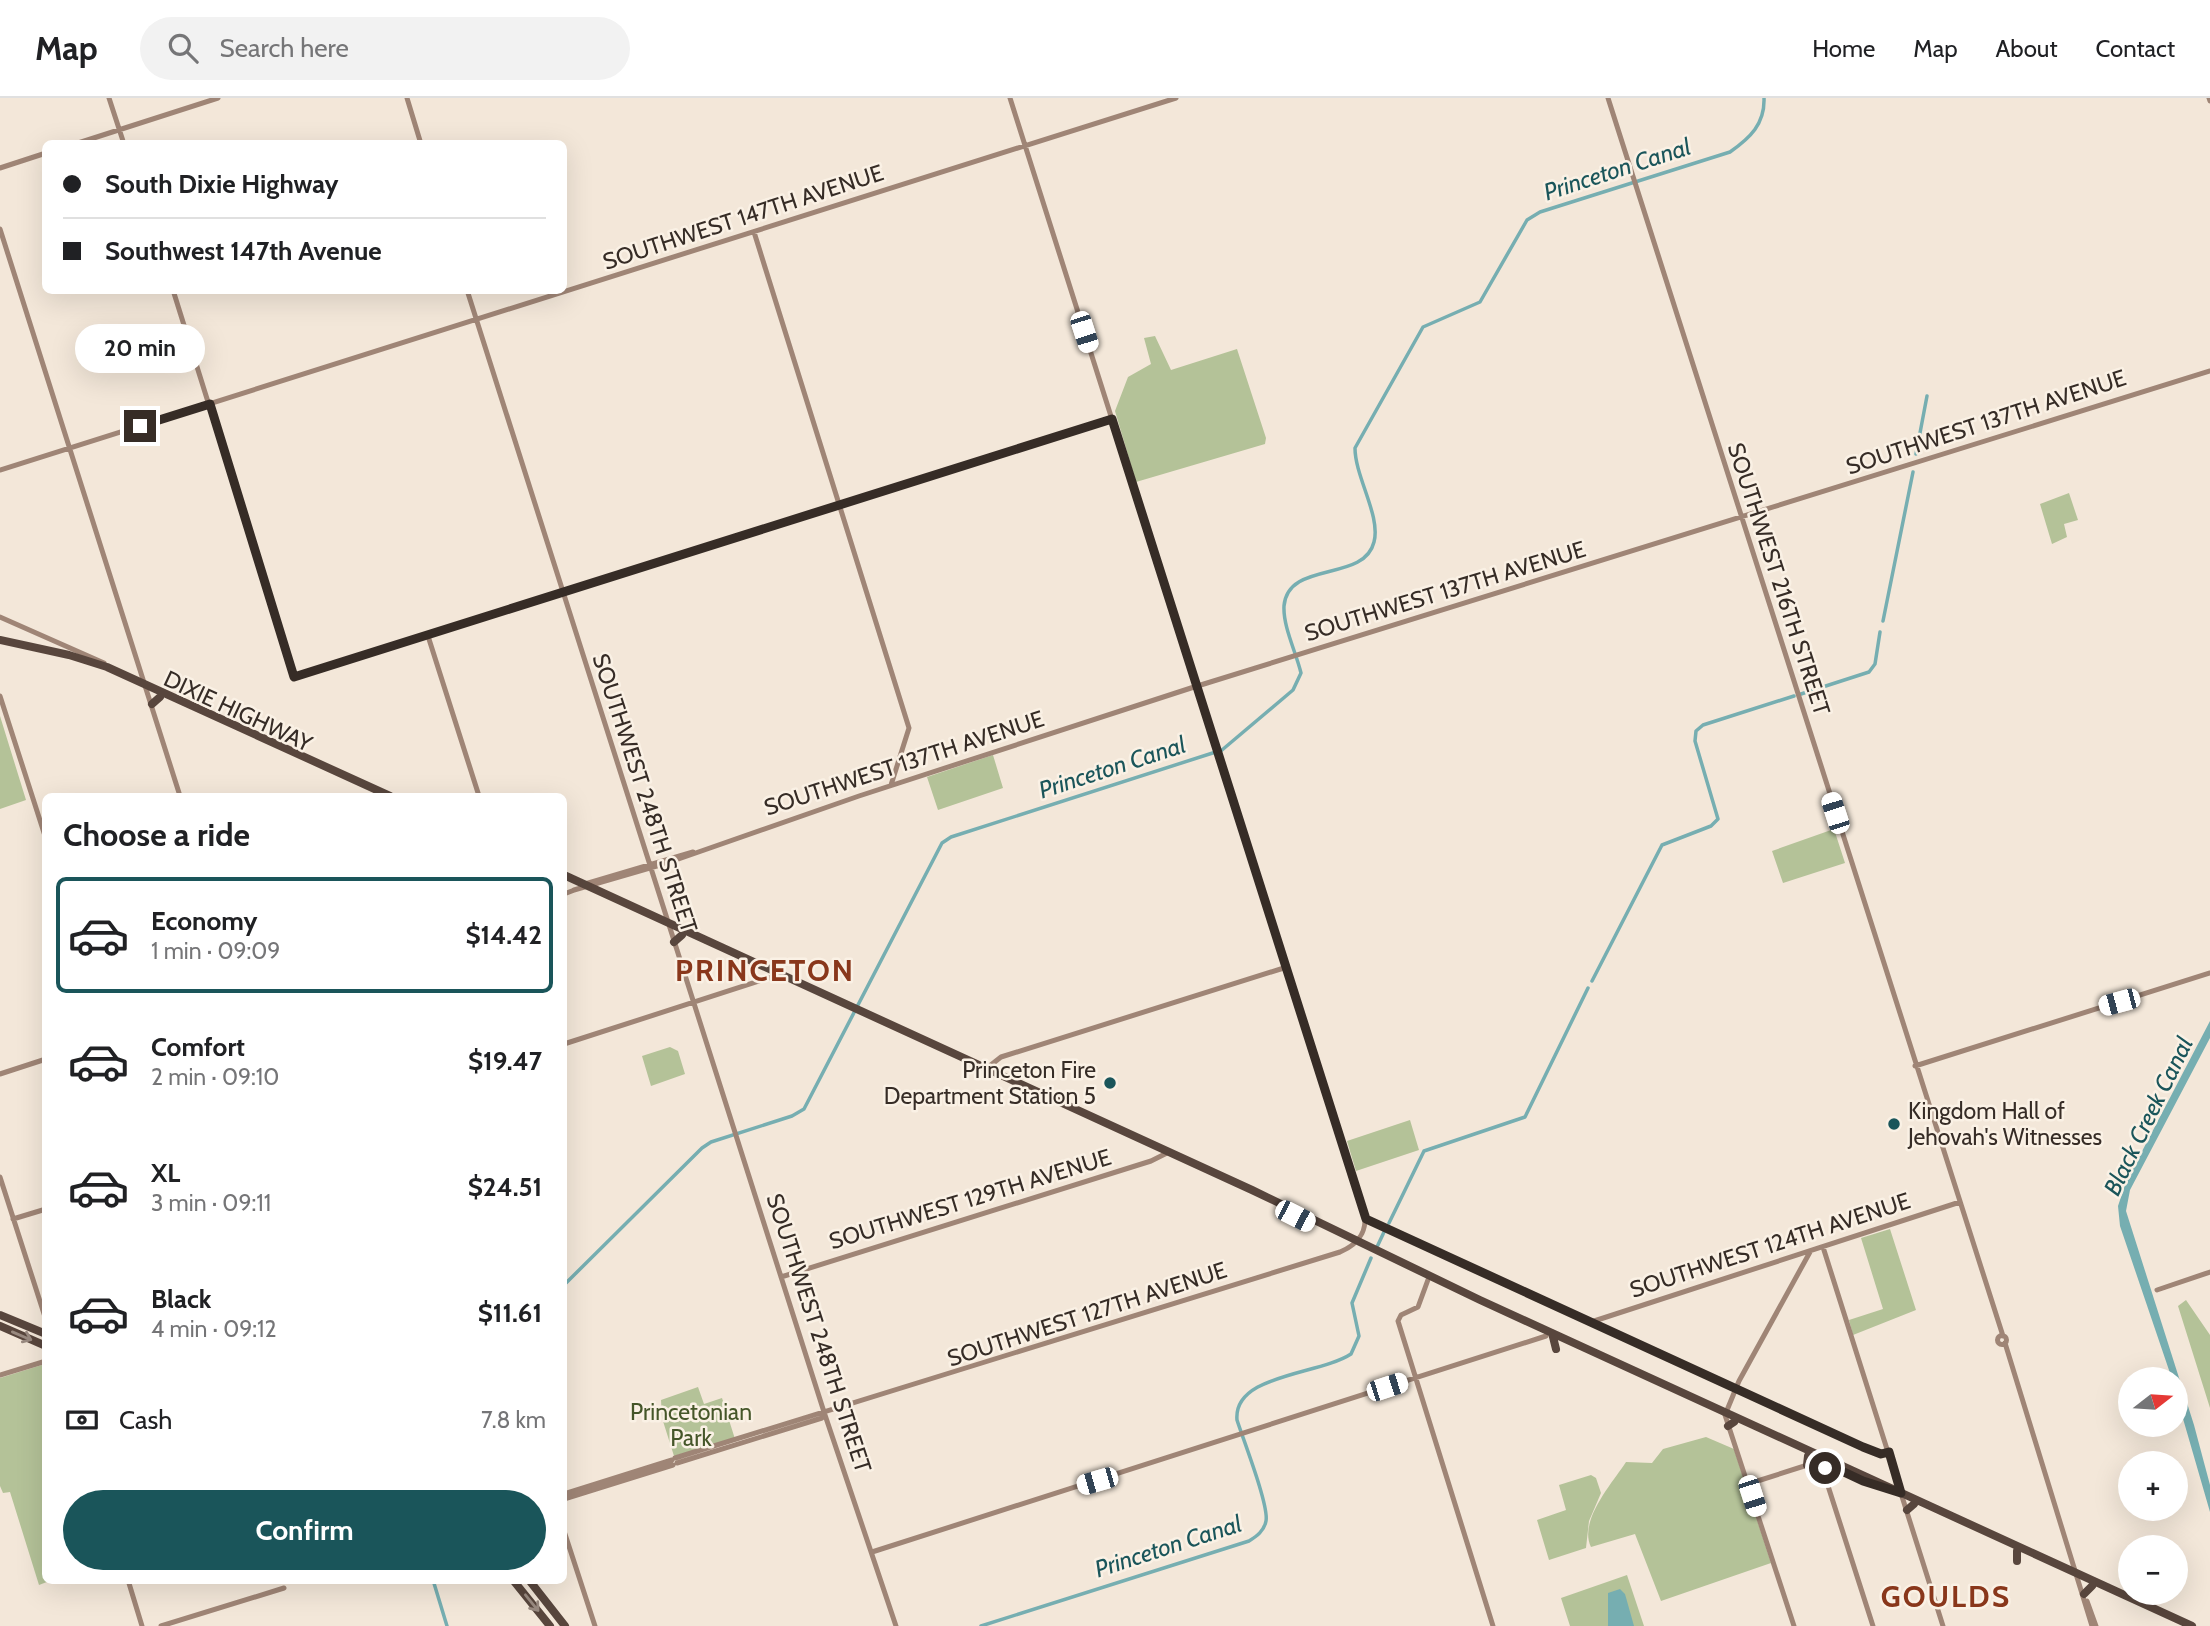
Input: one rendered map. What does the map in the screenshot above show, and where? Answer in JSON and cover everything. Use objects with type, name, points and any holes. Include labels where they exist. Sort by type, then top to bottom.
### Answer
[{"type":"highway","points":[[0,640],[80,658]]},
{"type":"highway","points":[[0,645],[80,658]]},
{"type":"highway","name":"DIXIE HIGHWAY","points":[[80,658],[140,677],[147,688],[160,696],[371,793]]},
{"type":"highway","name":"DIXIE HIGHWAY","points":[[80,658],[383,793]]},
{"type":"highway","points":[[152,704],[160,696]]},
{"type":"highway","points":[[567,879],[987,1069],[1350,1240],[1514,1321],[1634,1371],[1817,1462],[1940,1511],[2016,1552],[2122,1594],[2171,1622]]},
{"type":"highway","points":[[582,888],[655,917],[682,935],[777,976]]},
{"type":"highway","points":[[655,917],[665,912]]},
{"type":"highway","points":[[674,942],[682,935]]},
{"type":"highway","points":[[855,1011],[881,1026],[1020,1089],[1252,1190],[1428,1279],[1549,1335],[1556,1349],[1562,1343],[1728,1419],[1763,1430],[1817,1462],[1855,1472],[1891,1488],[1902,1496],[1910,1507],[1980,1532]]},
{"type":"highway","points":[[881,1026],[918,1037]]},
{"type":"highway","points":[[956,1060],[987,1069],[1020,1089]]},
{"type":"highway","points":[[1216,1179],[1252,1190]]},
{"type":"highway","points":[[0,1315],[42,1333]]},
{"type":"highway","points":[[0,1326],[42,1344]]},
{"type":"highway","points":[[1596,1359],[1634,1371]]},
{"type":"highway","points":[[1891,1488],[1898,1482]]},
{"type":"highway","points":[[2016,1552],[2064,1567],[2092,1586],[2171,1622],[2192,1626]]},
{"type":"highway","points":[[2064,1567],[2072,1559]]},
{"type":"highway","points":[[516,1584],[550,1626]]},
{"type":"highway","points":[[532,1584],[565,1626]]},
{"type":"highway","points":[[2084,1594],[2092,1586]]},
{"type":"street","points":[[109,98],[123,140]]},
{"type":"street","points":[[87,140],[218,98]]},
{"type":"street","points":[[407,98],[420,140]]},
{"type":"street","points":[[1010,98],[1366,1219],[1356,1243]]},
{"type":"street","name":"SOUTHWEST 147TH AVENUE","points":[[567,291],[1176,98]]},
{"type":"street","name":"SOUTHWEST 216TH STREET","points":[[1608,98],[2001,1336]]},
{"type":"street","points":[[0,168],[42,154]]},
{"type":"street","points":[[0,229],[71,448],[140,677]]},
{"type":"street","points":[[754,232],[909,728],[891,785]]},
{"type":"street","points":[[174,294],[294,677],[1112,419]]},
{"type":"street","name":"SOUTHWEST 248TH STREET","points":[[468,294],[824,1413],[896,1626]]},
{"type":"street","name":"SOUTHWEST 147TH AVENUE","points":[[0,470],[559,294]]},
{"type":"street","name":"SOUTHWEST 137TH AVENUE","points":[[567,893],[1196,686],[2210,371]]},
{"type":"street","points":[[0,617],[80,658]]},
{"type":"street","points":[[428,636],[478,793]]},
{"type":"street","points":[[147,688],[179,793]]},
{"type":"street","points":[[0,696],[42,827]]},
{"type":"street","points":[[0,706],[42,837]]},
{"type":"street","points":[[987,1069],[1001,1057],[1287,967]]},
{"type":"street","points":[[1916,1068],[2210,973]]},
{"type":"street","points":[[567,1043],[777,976]]},
{"type":"street","points":[[0,1074],[42,1060]]},
{"type":"street","name":"SOUTHWEST 129TH AVENUE","points":[[781,1277],[1166,1154]]},
{"type":"street","points":[[0,1177],[42,1308]]},
{"type":"street","name":"SOUTHWEST 216TH STREET","points":[[1958,1203],[1983,1272],[2001,1336]]},
{"type":"street","name":"SOUTHWEST 124TH AVENUE","points":[[1591,1322],[1958,1203]]},
{"type":"street","points":[[13,1219],[42,1210]]},
{"type":"street","points":[[1366,1219],[1878,1453],[1889,1452]]},
{"type":"street","name":"SOUTHWEST 127TH AVENUE","points":[[567,1496],[1356,1243]]},
{"type":"street","points":[[1970,1244],[1983,1272]]},
{"type":"street","points":[[1823,1247],[1902,1496]]},
{"type":"street","points":[[1794,1626],[1728,1419],[1736,1388],[1810,1252]]},
{"type":"street","points":[[2157,1290],[2210,1272]]},
{"type":"street","points":[[1428,1279],[1418,1307],[1398,1317],[1493,1626]]},
{"type":"street","points":[[872,1552],[1549,1335]]},
{"type":"street","points":[[2001,1336],[1997,1340],[2003,1344],[2094,1626]]},
{"type":"street","points":[[0,1375],[42,1362]]},
{"type":"street","points":[[1748,1484],[1817,1462],[1873,1626]]},
{"type":"street","points":[[1910,1507],[1943,1626]]},
{"type":"street","points":[[567,1540],[595,1626]]},
{"type":"street","points":[[2077,1576],[2094,1626]]},
{"type":"street","points":[[129,1584],[142,1626]]},
{"type":"street","points":[[160,1626],[284,1588]]},
{"type":"green space","points":[[1155,336],[1171,370],[1237,349],[1266,438],[1265,444],[1136,482],[1115,411],[1128,377],[1151,364],[1144,338]]},
{"type":"green space","points":[[2069,493],[2078,520],[2064,524],[2067,537],[2052,544],[2040,504]]},
{"type":"green space","points":[[0,716],[26,800],[0,809]]},
{"type":"green space","points":[[993,755],[1003,788],[938,810],[927,777]]},
{"type":"green space","points":[[1834,829],[1845,863],[1783,883],[1772,851]]},
{"type":"green space","points":[[670,1047],[678,1051],[685,1074],[651,1086],[642,1056]]},
{"type":"green space","points":[[1410,1120],[1419,1150],[1356,1171],[1347,1141]]},
{"type":"green space","points":[[1890,1229],[1916,1310],[1853,1335],[1849,1320],[1883,1309],[1861,1238]]},
{"type":"green space","points":[[2186,1300],[2210,1335],[2210,1408],[2178,1306]]},
{"type":"green space","points":[[42,1365],[42,1584],[39,1585],[10,1492],[3,1493],[0,1486],[0,1378]]},
{"type":"green space","name":"Princetonian Park","points":[[698,1387],[704,1404],[722,1398],[735,1439],[674,1456],[662,1418],[661,1400]]},
{"type":"green space","points":[[1706,1437],[1734,1449],[1771,1563],[1661,1601],[1635,1534],[1591,1547],[1589,1526],[1599,1502],[1626,1462],[1652,1463],[1663,1449]]},
{"type":"green space","points":[[1591,1475],[1596,1478],[1601,1493],[1589,1521],[1586,1548],[1549,1560],[1537,1520],[1566,1510],[1559,1485]]},
{"type":"green space","points":[[1627,1575],[1644,1626],[1570,1626],[1561,1598]]},
{"type":"water","name":"Black Creek Canal","points":[[2210,1021],[2210,1038],[2130,1190],[2126,1211],[2176,1367],[2168,1367],[2120,1226],[2118,1206],[2126,1182]]},
{"type":"water","name":"Black Creek Canal","points":[[2188,1406],[2210,1485],[2210,1512],[2188,1436]]},
{"type":"water","points":[[1620,1589],[1625,1594],[1634,1626],[1608,1626],[1608,1593]]},
{"type":"waterway","name":"Princeton Canal","points":[[567,1282],[702,1148],[711,1142],[792,1116],[804,1109],[942,843],[951,837],[1222,750],[1293,690],[1301,673],[1284,614],[1289,592],[1298,582],[1356,563],[1367,555],[1374,542],[1374,520],[1355,448],[1423,327],[1480,302],[1527,220],[1540,212],[1730,152],[1755,130],[1762,115],[1764,98]]},
{"type":"waterway","points":[[1916,454],[1927,396]]},
{"type":"waterway","points":[[1883,621],[1913,472]]},
{"type":"waterway","points":[[1801,694],[1869,672],[1875,664],[1880,632]]},
{"type":"waterway","points":[[1592,981],[1662,845],[1711,826],[1718,819],[1695,741],[1696,731],[1703,725],[1794,696]]},
{"type":"waterway","points":[[1389,1223],[1424,1151],[1525,1117],[1588,988]]},
{"type":"waterway","name":"Princeton Canal","points":[[1377,1247],[1384,1232]]},
{"type":"waterway","name":"Princeton Canal","points":[[981,1626],[1249,1541],[1260,1533],[1265,1525],[1266,1513],[1237,1420],[1239,1405],[1249,1393],[1263,1384],[1337,1361],[1351,1354],[1359,1336],[1352,1303],[1371,1258]]},
{"type":"waterway","name":"Princeton Canal","points":[[434,1584],[447,1626]]},
{"type":"place","name":"Princeton Fire Department Station 5","points":[[1110,1083]]},
{"type":"place","name":"Kingdom Hall of Jehovah's Witnesses","points":[[1894,1124]]},
{"type":"district","name":"PRINCETON","points":[[765,970]]},
{"type":"district","name":"GOULDS","points":[[1946,1596]]},
{"type":"route","points":[[140,426],[210,404],[294,677],[1112,419],[1248,849],[1292,977],[1363,1202],[1366,1219],[1863,1447],[1881,1454],[1889,1452],[1901,1493],[1896,1494],[1829,1465],[1825,1468]]}]
